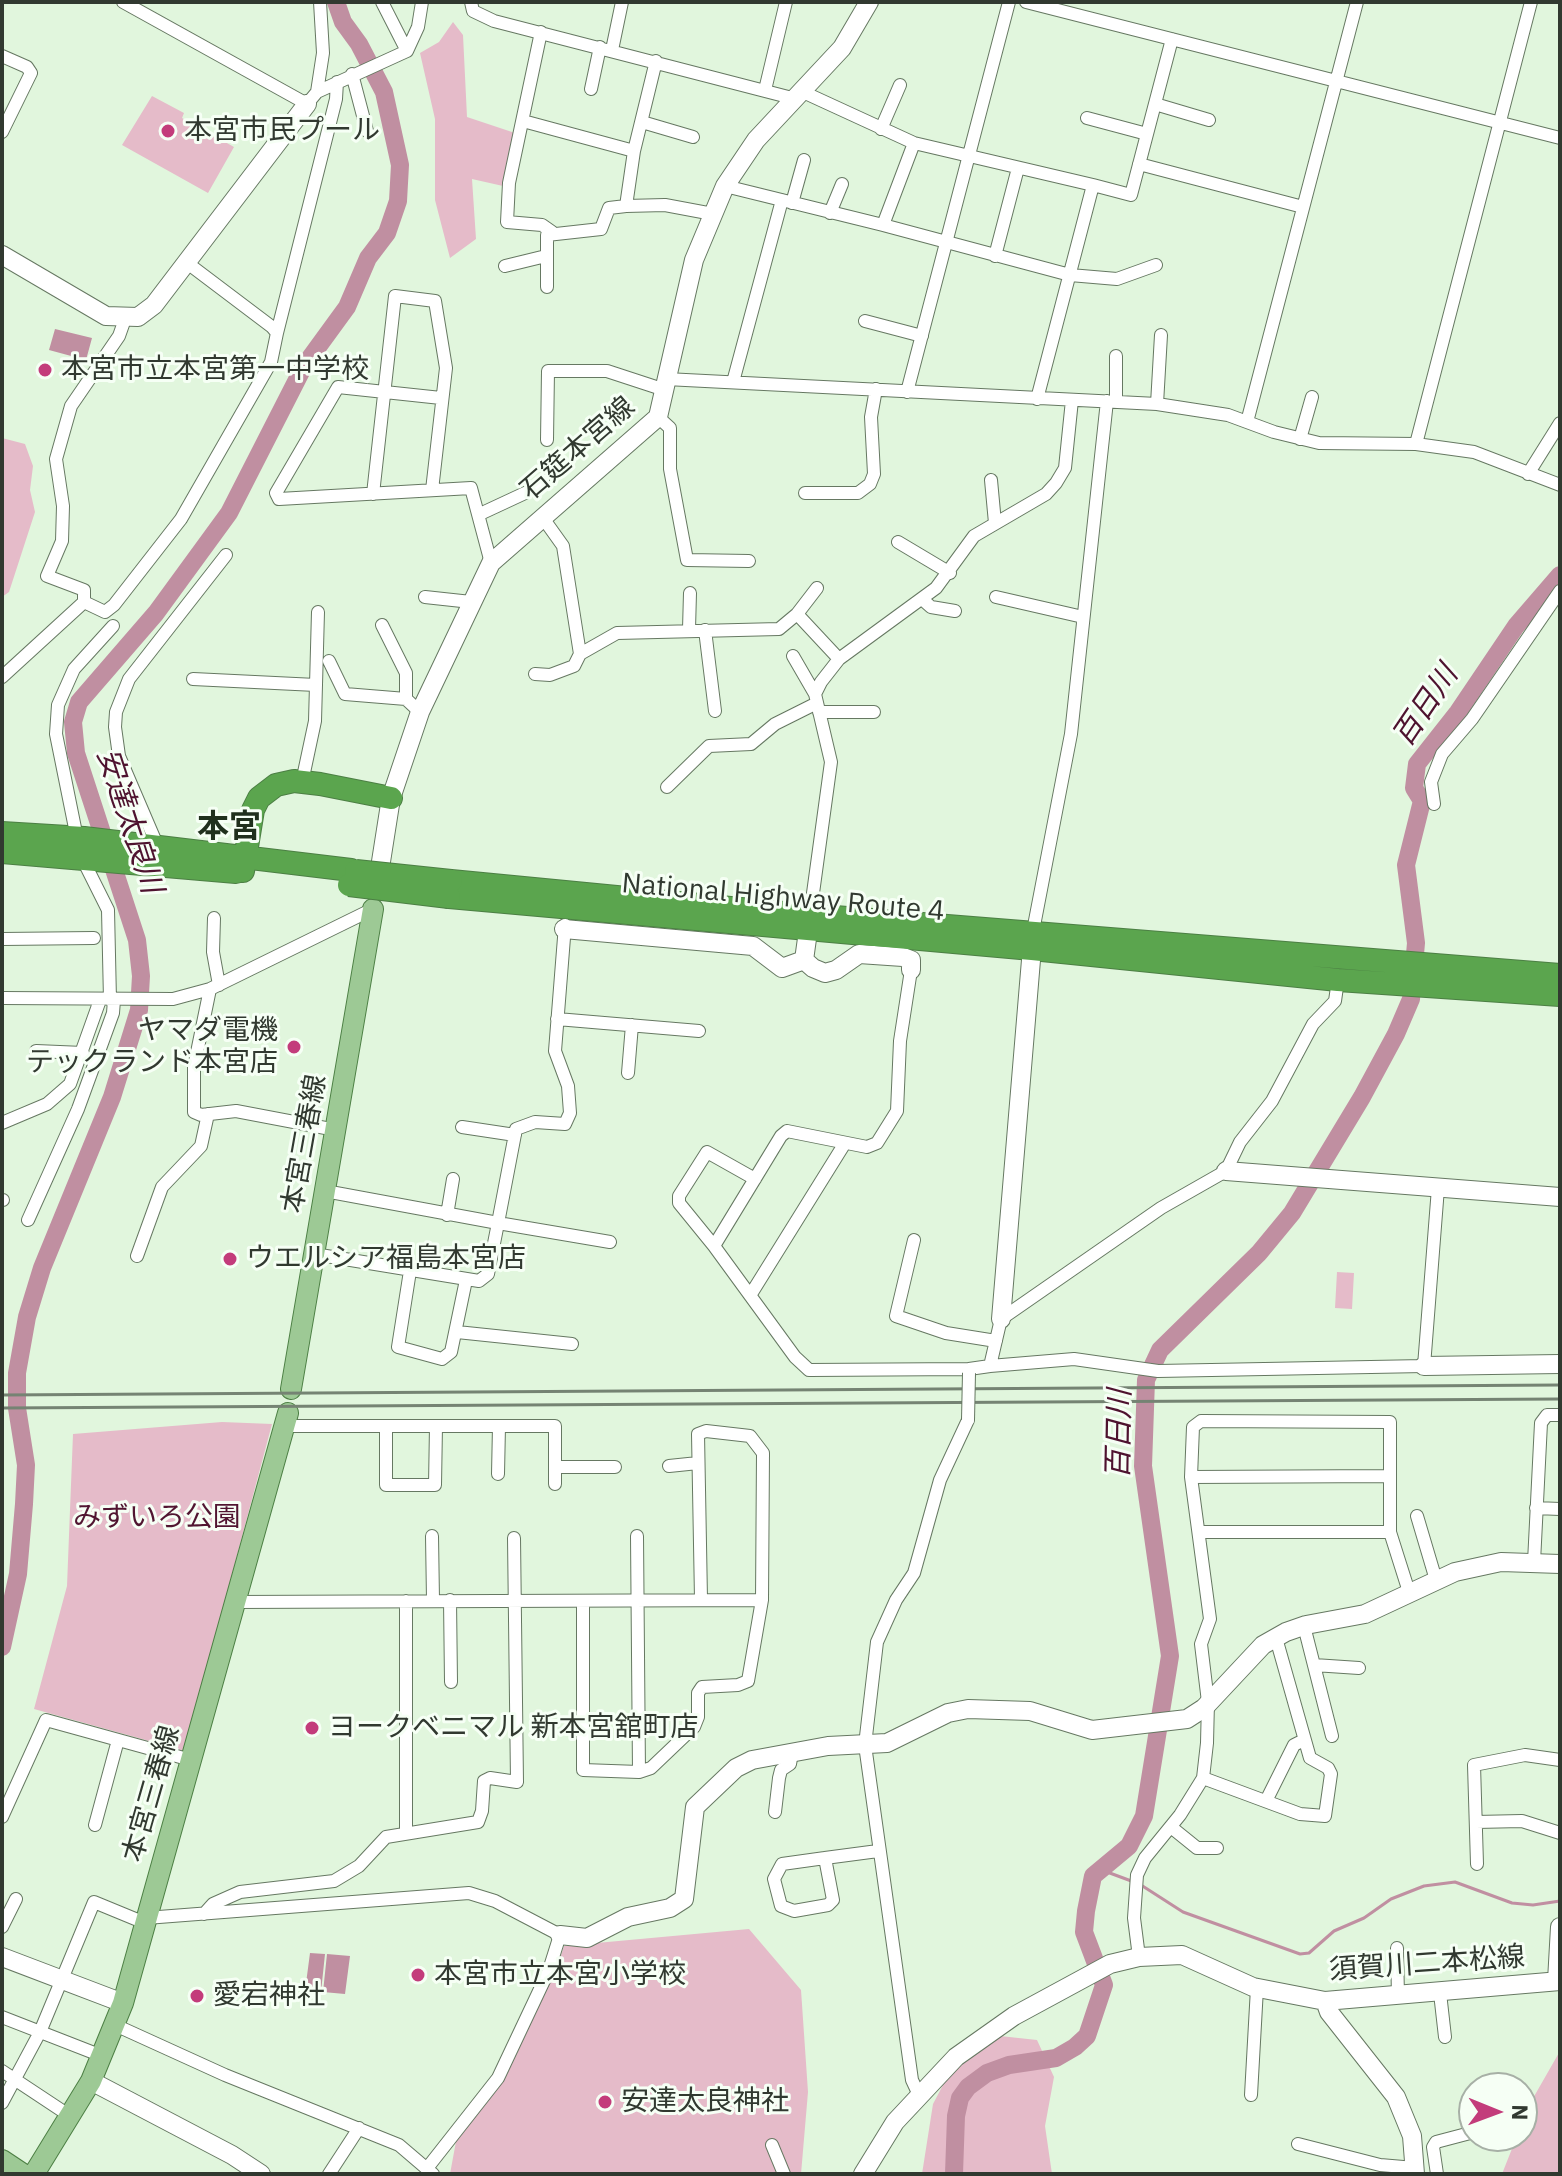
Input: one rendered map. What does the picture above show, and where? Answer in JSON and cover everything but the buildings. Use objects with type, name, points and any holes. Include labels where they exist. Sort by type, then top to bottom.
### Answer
[{"type":"highway","points":[[243,865],[249,822],[259,798],[276,785],[302,782],[391,798]]},
{"type":"highway","name":"National Highway Route 4","points":[[2,833],[82,848]]},
{"type":"highway","name":"National Highway Route 4","points":[[2,852],[82,848],[154,852],[450,889],[1440,977],[1560,995]]},
{"type":"highway","name":"National Highway Route 4","points":[[450,889],[565,919],[809,922]]},
{"type":"highway","name":"National Highway Route 4","points":[[1032,940],[1338,980],[1404,974]]},
{"type":"highway","name":"National Highway Route 4","points":[[1440,977],[1560,975]]},
{"type":"main road","name":"本宮三春線","points":[[291,1389],[373,909]]},
{"type":"main road","name":"本宮三春線","points":[[34,2174],[91,2081],[123,2003],[286,1420]]},
{"type":"main road","points":[[2,2160],[23,2174]]},
{"type":"street","points":[[123,2],[312,98]]},
{"type":"street","points":[[312,98],[323,53],[320,2]]},
{"type":"street","points":[[382,2],[405,52]]},
{"type":"street","points":[[2,255],[106,316],[125,319],[138,317],[154,305],[312,98],[353,73],[405,52],[418,27],[422,2]]},
{"type":"street","points":[[471,2],[477,14],[765,90],[800,96],[914,143],[1131,195],[1172,39]]},
{"type":"street","points":[[591,89],[622,2]]},
{"type":"street","points":[[765,90],[786,2]]},
{"type":"street","name":"石筵本宮線","points":[[373,909],[391,798],[420,712],[491,563],[658,417],[694,260],[725,186],[756,140],[842,48],[869,2]]},
{"type":"street","points":[[907,392],[1009,2]]},
{"type":"street","points":[[1026,2],[1560,138]]},
{"type":"street","points":[[1247,422],[1357,2]]},
{"type":"street","points":[[1416,444],[1531,2]]},
{"type":"street","points":[[541,32],[509,183],[507,222],[542,225],[552,232]]},
{"type":"street","points":[[2,56],[27,67],[31,73],[2,132]]},
{"type":"street","points":[[626,206],[634,151],[656,61]]},
{"type":"street","points":[[353,73],[367,131]]},
{"type":"street","points":[[84,602],[105,612],[111,608],[181,519],[271,362],[336,99],[337,82]]},
{"type":"street","points":[[881,129],[900,85]]},
{"type":"street","points":[[1155,104],[1209,120]]},
{"type":"street","points":[[1087,118],[1147,134]]},
{"type":"street","points":[[523,121],[634,151]]},
{"type":"street","points":[[642,122],[693,137]]},
{"type":"street","points":[[883,225],[914,143]]},
{"type":"street","points":[[733,382],[787,202],[804,160]]},
{"type":"street","points":[[1139,164],[1303,207]]},
{"type":"street","points":[[995,256],[1018,168]]},
{"type":"street","points":[[830,213],[842,184]]},
{"type":"street","points":[[1037,399],[1093,185]]},
{"type":"street","points":[[725,186],[1070,275],[1117,279],[1156,265]]},
{"type":"street","points":[[547,287],[547,235],[552,232],[601,229],[609,208],[626,206],[665,205],[713,214]]},
{"type":"street","points":[[505,266],[546,256]]},
{"type":"street","points":[[186,262],[277,333]]},
{"type":"street","points":[[373,494],[395,296],[435,301],[446,368],[432,490]]},
{"type":"street","points":[[2,677],[84,602],[84,590],[47,576],[62,541],[63,506],[56,459],[71,406],[119,336],[125,319]]},
{"type":"street","points":[[865,321],[922,336]]},
{"type":"street","points":[[1157,404],[1161,335]]},
{"type":"street","points":[[990,1366],[1001,1319],[1032,940],[1071,734],[1116,356]]},
{"type":"street","points":[[547,440],[548,371],[607,371],[666,385],[733,382],[1157,404],[1247,422],[1300,439],[1341,446],[1416,444],[1474,452],[1560,485]]},
{"type":"street","points":[[441,398],[338,387],[276,493],[279,499],[471,488],[491,563]]},
{"type":"street","points":[[805,493],[858,493],[870,484],[874,474],[871,417],[876,389]]},
{"type":"street","points":[[1300,439],[1312,397]]},
{"type":"street","points":[[817,703],[839,659],[922,599],[950,573],[974,536],[1046,494],[1056,483],[1065,468],[1072,400]]},
{"type":"street","points":[[658,417],[670,428],[670,469],[687,560],[749,561]]},
{"type":"street","points":[[1528,474],[1560,423]]},
{"type":"street","points":[[480,514],[538,487],[543,480]]},
{"type":"street","points":[[991,480],[995,523]]},
{"type":"street","points":[[543,518],[563,546],[580,654]]},
{"type":"street","points":[[898,542],[950,573]]},
{"type":"street","points":[[154,852],[119,756],[116,712],[129,679],[226,555]]},
{"type":"street","points":[[535,674],[550,675],[574,666],[580,654],[617,633],[779,629],[797,614],[817,588]]},
{"type":"street","points":[[1434,804],[1431,782],[1442,754],[1472,719],[1560,591]]},
{"type":"street","points":[[689,629],[690,593]]},
{"type":"street","points":[[425,597],[471,602]]},
{"type":"street","points":[[996,597],[1083,617]]},
{"type":"street","points":[[922,599],[931,607],[955,611]]},
{"type":"street","points":[[302,782],[315,721],[318,612]]},
{"type":"street","points":[[797,614],[839,659]]},
{"type":"street","points":[[382,625],[406,673],[406,699]]},
{"type":"street","points":[[28,1220],[78,1109],[113,1013],[108,910],[82,848],[56,734],[58,705],[74,669],[113,626]]},
{"type":"street","points":[[705,630],[715,711]]},
{"type":"street","points":[[793,656],[817,703],[831,762],[804,960]]},
{"type":"street","points":[[329,661],[345,694],[406,699],[420,712]]},
{"type":"street","points":[[193,679],[316,685]]},
{"type":"street","points":[[667,787],[709,746],[751,744],[775,724],[817,703],[874,712]]},
{"type":"street","points":[[2,998],[173,999],[214,987],[373,909]]},
{"type":"street","points":[[214,918],[214,987],[194,1083],[194,1112],[236,1111],[336,1130]]},
{"type":"street","points":[[314,1254],[466,1280],[479,1281],[488,1274],[515,1135],[524,1124],[565,1124],[570,1113],[568,1086],[555,1051],[565,919],[753,946],[782,968],[804,960]]},
{"type":"street","points":[[2,939],[94,938]]},
{"type":"street","points":[[714,1246],[787,1131],[867,1147],[877,1143],[897,1111],[900,1041],[911,960],[892,955],[859,954],[825,973],[804,960]]},
{"type":"street","points":[[1226,1171],[1240,1142],[1272,1101],[1313,1024],[1335,1001],[1338,980]]},
{"type":"street","points":[[2,1123],[61,1095],[70,1084],[111,1000]]},
{"type":"street","points":[[557,1019],[699,1031]]},
{"type":"street","points":[[628,1073],[632,1025]]},
{"type":"street","points":[[36,1051],[83,1053]]},
{"type":"street","points":[[137,1256],[162,1187],[201,1146],[208,1114]]},
{"type":"street","points":[[462,1127],[515,1135]]},
{"type":"street","points":[[751,1294],[845,1143]]},
{"type":"street","points":[[755,1179],[707,1152],[679,1196],[679,1203],[751,1294],[795,1357],[809,1370],[969,1371],[990,1366],[1074,1359],[1152,1370],[1560,1364]]},
{"type":"street","points":[[1001,1319],[1161,1208],[1226,1171],[1298,1174],[1560,1197]]},
{"type":"street","points":[[447,1215],[453,1179]]},
{"type":"street","points":[[1424,1366],[1438,1188]]},
{"type":"street","points":[[325,1191],[610,1242]]},
{"type":"street","points":[[914,1240],[896,1316],[946,1333],[996,1341]]},
{"type":"street","points":[[410,1271],[398,1347],[446,1358],[457,1332],[466,1280]]},
{"type":"street","points":[[457,1332],[572,1344]]},
{"type":"street","points":[[919,2095],[912,2080],[899,1967],[878,1851],[865,1745],[877,1642],[896,1600],[914,1573],[940,1480],[968,1420],[969,1371]]},
{"type":"street","points":[[1534,1562],[1541,1423],[1547,1415],[1560,1415]]},
{"type":"street","points":[[286,1420],[386,1426],[555,1426],[555,1484]]},
{"type":"street","points":[[1139,1957],[1136,1882],[1145,1858],[1171,1827],[1203,1778],[1208,1702],[1200,1656],[1210,1619],[1191,1477],[1193,1427],[1201,1421],[1390,1422],[1390,1532],[1409,1592]]},
{"type":"street","points":[[386,1426],[386,1485],[435,1485],[436,1426]]},
{"type":"street","points":[[498,1474],[499,1426]]},
{"type":"street","points":[[583,1601],[583,1770],[639,1772],[651,1768],[694,1727],[698,1717],[698,1693],[702,1687],[748,1681],[762,1600],[763,1453],[750,1436],[701,1431],[698,1463],[701,1599]]},
{"type":"street","points":[[669,1466],[698,1463]]},
{"type":"street","points":[[555,1467],[615,1467]]},
{"type":"street","points":[[1191,1477],[1390,1476]]},
{"type":"street","points":[[1536,1508],[1560,1509]]},
{"type":"street","points":[[1417,1516],[1436,1580]]},
{"type":"street","points":[[1199,1532],[1390,1532]]},
{"type":"street","points":[[432,1536],[433,1600]]},
{"type":"street","points":[[637,1536],[639,1772]]},
{"type":"street","points":[[204,1914],[213,1904],[240,1892],[334,1881],[359,1866],[381,1841],[406,1833],[478,1822],[484,1781],[490,1778],[517,1782],[514,1538]]},
{"type":"street","points":[[2,2103],[40,2032],[94,1902],[146,1920],[469,1893],[495,1901],[560,1935],[587,1938],[639,1913],[680,1903],[688,1889],[690,1827],[695,1807],[743,1763],[828,1746],[887,1743],[948,1713],[968,1709],[1030,1711],[1092,1730],[1176,1721],[1195,1715],[1263,1645],[1304,1626],[1357,1617],[1436,1580],[1501,1562],[1560,1564]]},
{"type":"street","points":[[450,1600],[451,1682]]},
{"type":"street","points":[[234,1602],[762,1600]]},
{"type":"street","points":[[406,1601],[406,1833]]},
{"type":"street","points":[[1304,1626],[1332,1736]]},
{"type":"street","points":[[1203,1778],[1300,1814],[1325,1816],[1331,1774],[1328,1768],[1312,1762],[1276,1638]]},
{"type":"street","points":[[1314,1665],[1359,1668]]},
{"type":"street","points":[[2,1817],[46,1720],[191,1760]]},
{"type":"street","points":[[95,1825],[118,1740]]},
{"type":"street","points":[[1266,1801],[1294,1745],[1304,1740]]},
{"type":"street","points":[[775,1812],[779,1778],[790,1764],[792,1753]]},
{"type":"street","points":[[1477,1864],[1474,1765],[1525,1755],[1560,1760]]},
{"type":"street","points":[[1476,1822],[1522,1821],[1560,1833]]},
{"type":"street","points":[[1171,1827],[1197,1848],[1217,1848]]},
{"type":"street","points":[[825,1858],[833,1900],[828,1905],[794,1911],[781,1906],[774,1879],[782,1864],[825,1858],[878,1851]]},
{"type":"street","points":[[2,1927],[16,1899]]},
{"type":"street","points":[[1558,1981],[1560,1927]]},
{"type":"street","points":[[115,2025],[225,2075],[399,2145],[431,2170],[498,2078],[549,1970],[560,1935]]},
{"type":"street","points":[[1397,1948],[1398,1997]]},
{"type":"street","name":"須賀川二本松線","points":[[863,2174],[895,2122],[933,2078],[980,2037],[1110,1964],[1139,1957],[1182,1955],[1257,1988],[1325,2001],[1558,1981]]},
{"type":"street","points":[[2,1957],[123,2003]]},
{"type":"street","points":[[1251,2095],[1257,1988]]},
{"type":"street","points":[[1440,1993],[1445,2037]]},
{"type":"street","points":[[1298,2144],[1415,2171],[1412,2136],[1396,2097],[1329,2012],[1325,2001]]},
{"type":"street","points":[[2,2017],[102,2056]]},
{"type":"street","points":[[2,2071],[70,2116]]},
{"type":"street","points":[[91,2081],[232,2155],[261,2174]]},
{"type":"street","points":[[329,2174],[359,2128]]},
{"type":"street","points":[[1437,2174],[1433,2147],[1436,2142],[1458,2136]]},
{"type":"street","points":[[772,2145],[784,2174]]},
{"type":"green space","points":[[453,22],[463,35],[467,117],[515,133],[503,186],[472,179],[476,239],[450,258],[435,200],[435,119],[420,53],[439,42]]},
{"type":"green space","name":"本宮市民プール","points":[[152,96],[184,113],[182,118],[234,147],[208,193],[122,145]]},
{"type":"green space","points":[[2,438],[25,444],[33,466],[30,490],[35,512],[9,592],[2,597]]},
{"type":"green space","points":[[1337,1272],[1354,1273],[1352,1309],[1335,1308]]},
{"type":"green space","name":"みずいろ公園","points":[[222,1422],[272,1424],[185,1751],[34,1709],[67,1586],[73,1434]]},
{"type":"green space","points":[[749,1929],[801,1990],[808,2092],[801,2174],[450,2174],[457,2136],[556,1971],[564,1946]]},
{"type":"green space","points":[[1000,2036],[1037,2040],[1054,2077],[1045,2126],[1052,2174],[922,2174],[933,2104],[963,2047]]},
{"type":"green space","points":[[1560,2051],[1560,2174],[1502,2174],[1511,2152],[1538,2152],[1538,2090]]},
{"type":"shaded area","points":[[55,329],[92,338],[86,360],[49,350]]},
{"type":"shaded area","points":[[310,1953],[325,1954],[321,1992],[305,1991]]},
{"type":"shaded area","points":[[327,1954],[350,1956],[345,1994],[323,1992]]},
{"type":"waterway","name":"安達太良川","points":[[2,1647],[18,1574],[24,1504],[26,1465],[17,1408],[17,1373],[27,1317],[42,1268],[112,1097],[139,1010],[141,976],[137,940],[76,753],[73,722],[79,702],[156,613],[229,513],[304,366],[347,307],[368,258],[387,233],[398,201],[400,165],[384,92],[359,44],[343,22],[336,2]]},
{"type":"waterway","name":"百日川","points":[[954,2174],[956,2116],[960,2098],[968,2087],[987,2073],[1009,2065],[1056,2058],[1075,2047],[1087,2036],[1104,1985],[1084,1932],[1093,1876],[1129,1846],[1144,1816],[1170,1656],[1143,1466],[1146,1380],[1160,1350],[1259,1253],[1292,1213],[1396,1034],[1411,999],[1416,943],[1406,865],[1422,801],[1414,788],[1417,764],[1458,712],[1516,626],[1560,575]]},
{"type":"waterway","points":[[1099,1869],[1134,1882]]},
{"type":"waterway","points":[[1141,1885],[1183,1912],[1300,1954],[1309,1953],[1334,1931],[1364,1918],[1391,1899],[1424,1886],[1455,1882],[1512,1903],[1533,1905],[1560,1901]]},
{"type":"railway","points":[[2,1395],[1560,1385]]},
{"type":"railway","points":[[2,1408],[1560,1399]]},
{"type":"place","name":"本宮市民プール","points":[[168,131]]},
{"type":"place","name":"本宮市立本宮第一中学校","points":[[45,370]]},
{"type":"place","name":"ヤマダ電機 テックランド本宮店","points":[[294,1047]]},
{"type":"place","name":"ウエルシア福島本宮店","points":[[230,1259]]},
{"type":"place","name":"ヨークベニマル 新本宮舘町店","points":[[312,1728]]},
{"type":"place","name":"本宮市立本宮小学校","points":[[418,1975]]},
{"type":"place","name":"愛宕神社","points":[[197,1996]]},
{"type":"place","name":"安達太良神社","points":[[605,2102]]},
{"type":"district","name":"本宮","points":[[229,828]]}]
